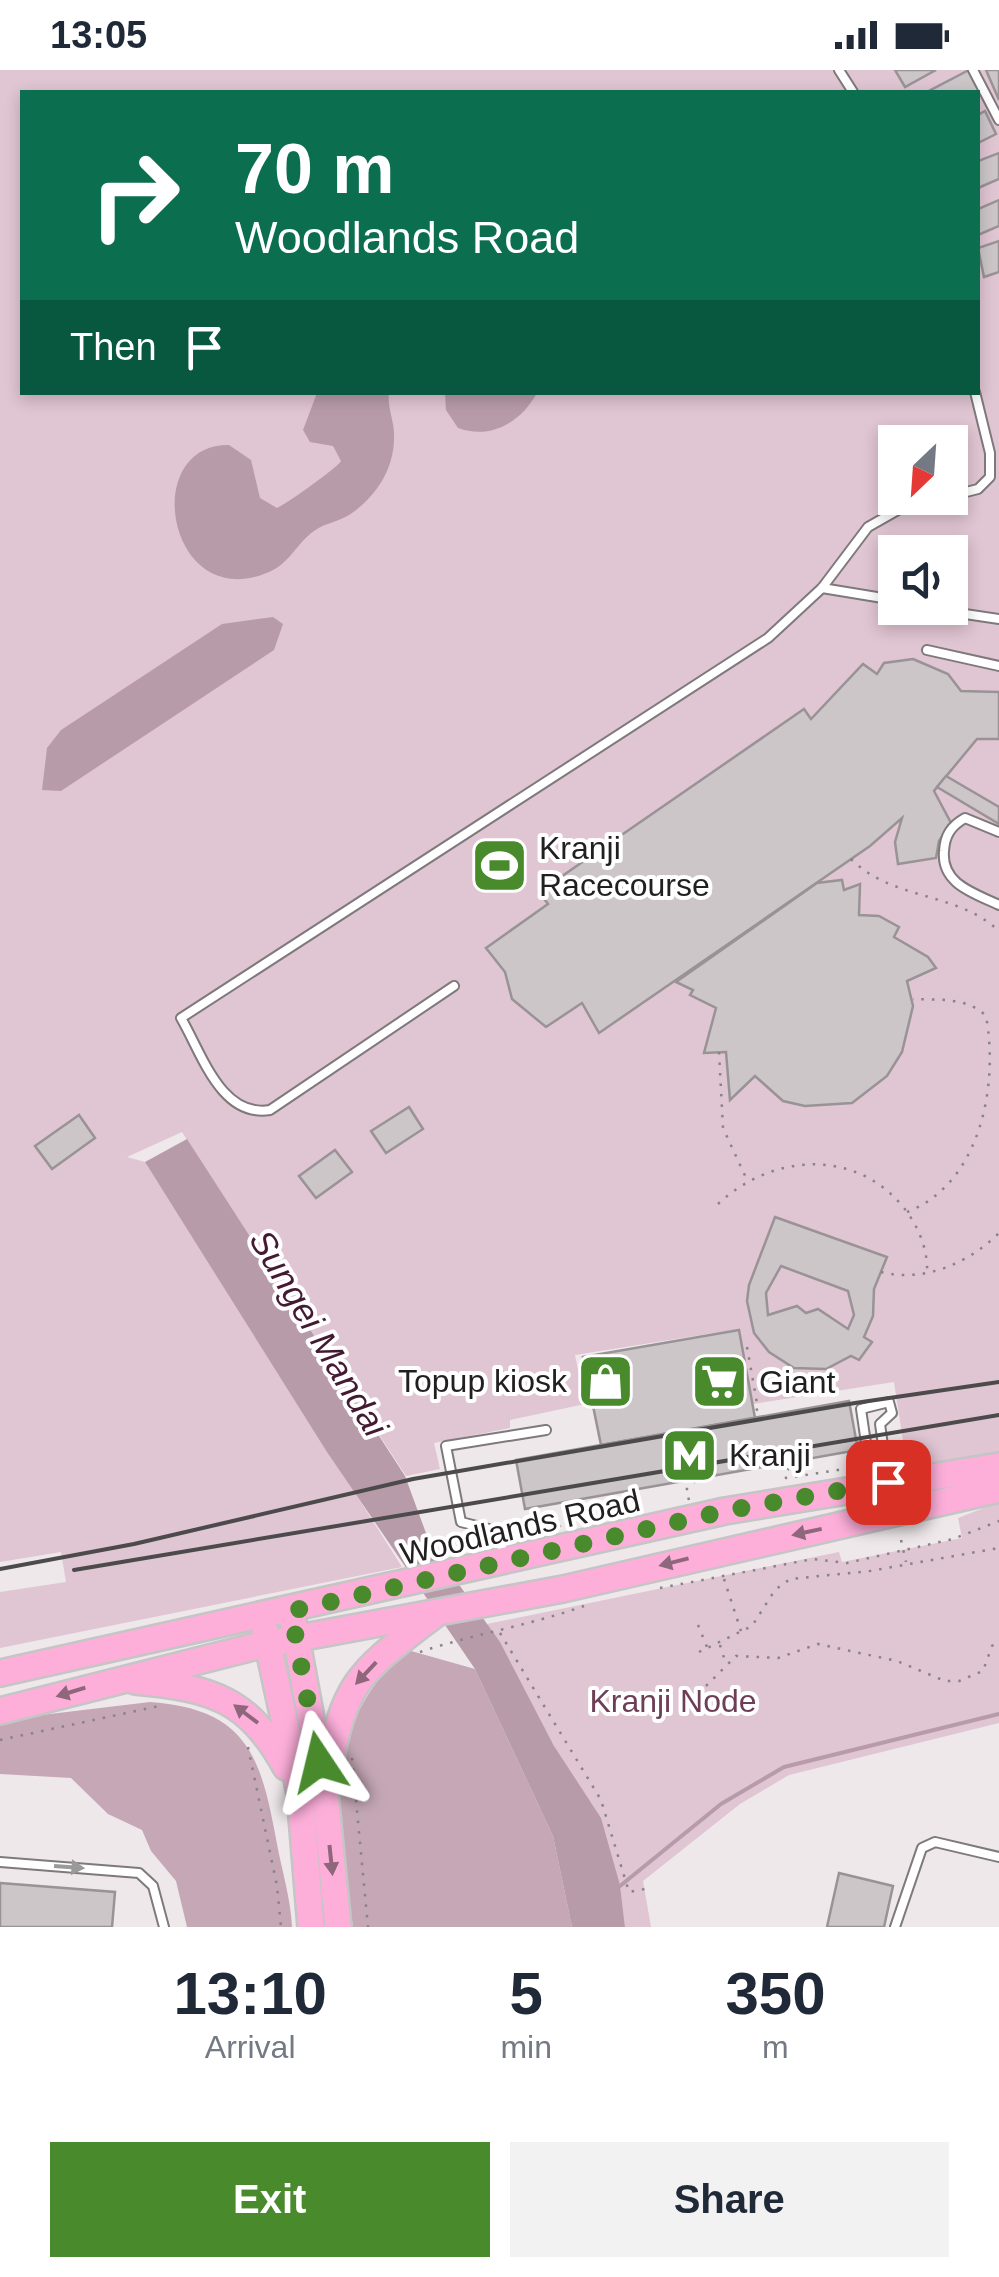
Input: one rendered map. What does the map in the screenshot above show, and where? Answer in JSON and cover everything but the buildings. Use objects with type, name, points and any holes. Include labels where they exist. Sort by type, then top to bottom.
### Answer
[{"type":"main road","name":"Woodlands Road","points":[[0,1673],[506,1564],[871,1478],[999,1466]]},
{"type":"main road","name":"Woodlands Road","points":[[0,1710],[112,1679],[268,1644],[562,1589],[999,1489]]},
{"type":"main road","points":[[536,1556],[532,1579],[562,1589]]},
{"type":"main road","points":[[312,1793],[336,1722],[354,1685],[386,1652],[440,1610]]},
{"type":"main road","points":[[291,1611],[312,1793],[338,1927]]},
{"type":"main road","points":[[262,1616],[312,1793],[311,1927]]},
{"type":"main road","points":[[112,1679],[188,1688],[238,1706],[270,1738],[312,1793]]},
{"type":"lane","points":[[973,70],[999,120]]},
{"type":"lane","points":[[968,492],[978,489],[990,477],[990,452],[976,395]]},
{"type":"lane","points":[[454,986],[270,1110],[254,1113],[231,1103],[181,1018],[754,648],[788,623],[822,588],[854,542],[884,515]]},
{"type":"lane","points":[[822,588],[878,594]]},
{"type":"lane","points":[[968,614],[999,619]]},
{"type":"lane","points":[[927,650],[999,666]]},
{"type":"lane","points":[[999,832],[965,818],[945,838],[943,859],[948,876],[999,905]]},
{"type":"lane","points":[[889,1402],[892,1414],[880,1424],[871,1478],[861,1409],[889,1402]]},
{"type":"lane","points":[[506,1564],[498,1530],[461,1522],[446,1446],[546,1430]]},
{"type":"lane","points":[[895,1927],[922,1848],[936,1842],[999,1856]]},
{"type":"lane","points":[[0,1862],[138,1873],[154,1886],[164,1927]]},
{"type":"path","points":[[852,859],[888,885],[974,912],[999,931]]},
{"type":"path","points":[[938,898],[948,876]]},
{"type":"path","points":[[907,1212],[942,1190],[971,1154],[991,1104],[996,1055],[991,1032],[978,1009],[954,1000],[912,999]]},
{"type":"path","points":[[718,1052],[723,1128],[748,1181]]},
{"type":"path","points":[[718,1204],[748,1181],[793,1164],[837,1166],[873,1180],[907,1212],[922,1242],[927,1272]]},
{"type":"path","points":[[881,1272],[906,1276],[927,1272],[972,1256],[999,1233]]},
{"type":"path","points":[[748,1347],[758,1409],[754,1410]]},
{"type":"path","points":[[853,1460],[854,1451]]},
{"type":"path","points":[[797,1461],[785,1472],[786,1478],[871,1478]]},
{"type":"path","points":[[644,1591],[813,1559],[847,1563],[904,1552],[999,1521]]},
{"type":"path","points":[[960,1531],[966,1532]]},
{"type":"path","points":[[901,1540],[906,1564]]},
{"type":"path","points":[[698,1652],[752,1626],[775,1590],[790,1579],[999,1548]]},
{"type":"path","points":[[724,1578],[742,1632]]},
{"type":"path","points":[[411,1658],[452,1642],[499,1632],[588,1604]]},
{"type":"path","points":[[698,1625],[707,1648]]},
{"type":"path","points":[[499,1632],[601,1800],[629,1892],[645,1889]]},
{"type":"path","points":[[706,1686],[726,1663],[747,1654],[778,1658],[818,1644],[897,1660],[932,1677],[959,1681],[984,1671],[992,1646],[999,1640]]},
{"type":"path","points":[[719,1643],[726,1663]]},
{"type":"path","points":[[0,1740],[172,1705]]},
{"type":"path","points":[[244,1736],[277,1886],[281,1927]]},
{"type":"path","points":[[352,1746],[368,1927]]},
{"type":"green space","name":"Kranji Racecourse","points":[[0,70],[999,70],[999,1455],[907,1467],[894,1382],[753,1404],[739,1329],[575,1355],[585,1404],[510,1420],[510,1428],[434,1443],[440,1469],[406,1476],[182,1132],[127,1157],[145,1162],[402,1567],[0,1648],[0,1592],[66,1582],[61,1552],[0,1562]]},
{"type":"green space","name":"Kranji Node","points":[[999,1502],[999,1723],[789,1775],[740,1804],[643,1881],[651,1927],[625,1927],[620,1885],[554,1746],[487,1624],[839,1552],[842,1562],[962,1538],[958,1518]]},
{"type":"shaded area","points":[[316,395],[389,395],[393,450],[375,492],[345,517],[314,531],[269,572],[235,579],[207,571],[188,551],[177,525],[175,496],[183,471],[200,452],[229,445],[251,460],[260,498],[277,508],[341,461],[333,446],[310,442],[303,430]]},
{"type":"shaded area","points":[[445,395],[536,395],[514,420],[482,432],[458,428],[446,410]]},
{"type":"shaded area","points":[[273,617],[283,624],[274,650],[61,791],[42,790],[47,748],[61,730],[222,624]]},
{"type":"shaded area","points":[[187,1139],[405,1476],[430,1544],[500,1642],[554,1746],[601,1818],[620,1885],[625,1927],[572,1927],[553,1836],[475,1669],[327,1452],[145,1162]]},
{"type":"shaded area","points":[[404,1649],[475,1669],[553,1836],[572,1927],[353,1927],[342,1847],[339,1780],[356,1716]]},
{"type":"shaded area","points":[[150,1702],[209,1715],[229,1727],[244,1743],[264,1786],[292,1927],[187,1927],[176,1881],[151,1851],[142,1830],[108,1814],[71,1778],[0,1774],[0,1720]]},
{"type":"waterway","points":[[620,1886],[721,1804],[784,1767],[999,1714]]},
{"type":"railway","points":[[0,1569],[134,1544],[413,1479],[999,1382]]},
{"type":"railway","points":[[74,1570],[999,1415]]},
{"type":"place","name":"Kranji Racecourse","points":[[500,866]]},
{"type":"place","name":"Topup kiosk","points":[[606,1381]]},
{"type":"place","name":"Giant","points":[[720,1382]]},
{"type":"place","name":"Kranji","points":[[690,1455]]},
{"type":"route","points":[[319,1762],[291,1611],[725,1511],[888,1482]]},
{"type":"water label","name":"Sungei Mandai","points":[[319,1333]]}]
